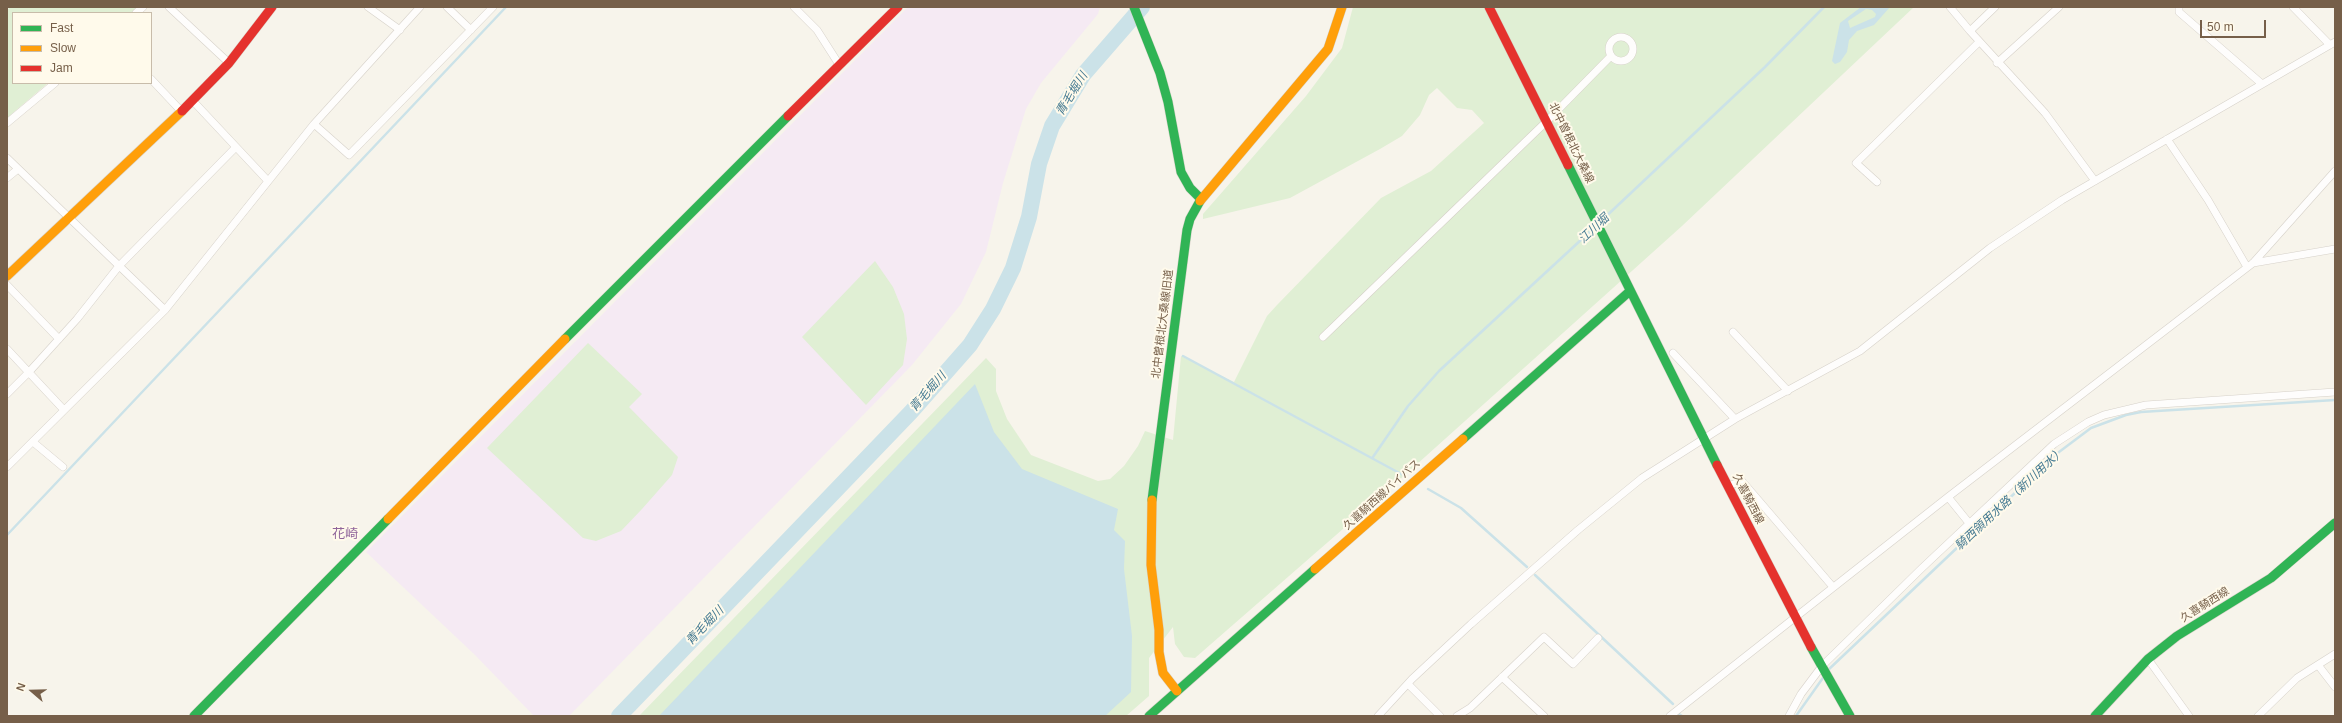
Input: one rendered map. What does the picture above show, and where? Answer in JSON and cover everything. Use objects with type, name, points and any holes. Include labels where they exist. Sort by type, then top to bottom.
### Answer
[{"type":"street","points":[[169,7],[229,63]]},
{"type":"street","points":[[7,276],[193,101],[229,63],[272,7]]},
{"type":"street","points":[[368,7],[400,30]]},
{"type":"street","points":[[7,467],[165,310],[314,124],[420,7]]},
{"type":"street","points":[[447,7],[471,30]]},
{"type":"street","points":[[314,124],[349,155],[493,7]]},
{"type":"street","points":[[794,7],[817,30],[840,66]]},
{"type":"street","points":[[194,716],[546,358],[898,7]]},
{"type":"street","points":[[1134,7],[1160,73],[1168,102],[1181,172],[1185,181],[1201,199]]},
{"type":"street","name":"北中曽根北大桑線旧道","points":[[1177,691],[1163,673],[1160,652],[1159,630],[1151,565],[1152,502],[1160,451],[1187,230],[1192,215],[1201,199],[1328,49],[1342,7]]},
{"type":"street","name":"北中曽根北大桑線","points":[[1489,7],[1547,121],[1630,291]]},
{"type":"street","points":[[1950,7],[1997,63],[2045,113],[2095,181]]},
{"type":"street","points":[[1970,31],[1995,7]]},
{"type":"street","points":[[1997,63],[2059,7]]},
{"type":"street","points":[[2178,7],[2179,12],[2262,84]]},
{"type":"street","points":[[1378,716],[1408,684],[1471,624],[1619,496],[1667,461],[1735,419],[1845,361],[1875,341],[1990,248],[2062,200],[2332,43],[2297,8]]},
{"type":"street","points":[[1877,182],[1856,163],[1979,42]]},
{"type":"street","points":[[1323,338],[1547,121],[1611,56]]},
{"type":"street","points":[[152,80],[182,112]]},
{"type":"street","points":[[7,123],[54,84]]},
{"type":"street","points":[[193,101],[268,181]]},
{"type":"street","points":[[2167,139],[2250,265]]},
{"type":"street","points":[[7,394],[59,339],[119,266],[236,147]]},
{"type":"street","points":[[7,158],[165,310]]},
{"type":"street","points":[[7,178],[18,169]]},
{"type":"street","points":[[1670,716],[1948,497],[2250,265],[2335,171]]},
{"type":"street","points":[[2250,265],[2335,249]]},
{"type":"street","points":[[7,285],[59,339]]},
{"type":"street","name":"久喜騎西線バイパス","points":[[1149,716],[1630,291]]},
{"type":"street","name":"久喜騎西線","points":[[1630,291],[1795,618],[1850,716]]},
{"type":"street","points":[[1733,332],[1788,391]]},
{"type":"street","points":[[7,349],[64,410]]},
{"type":"street","points":[[1673,353],[1735,419]]},
{"type":"street","points":[[1789,716],[1801,694],[1822,666],[1969,523],[2054,444],[2088,422],[2104,415],[2146,405],[2335,392]]},
{"type":"street","points":[[33,442],[63,466]]},
{"type":"street","points":[[1728,486],[1742,481],[1833,587]]},
{"type":"street","points":[[1948,497],[1969,523]]},
{"type":"street","name":"久喜騎西線","points":[[2095,716],[2148,659],[2177,636],[2270,578],[2335,523]]},
{"type":"street","points":[[1457,716],[1466,710],[1544,637],[1573,664],[1598,638]]},
{"type":"street","points":[[2258,716],[2297,678],[2335,654]]},
{"type":"street","points":[[2148,659],[2189,716]]},
{"type":"street","points":[[2318,665],[2335,687]]},
{"type":"street","points":[[1502,677],[1544,716]]},
{"type":"street","points":[[1408,684],[1440,716]]},
{"type":"street","points":[[1466,710],[1472,716]]},
{"type":"shaded area","points":[[908,7],[1100,7],[1098,14],[1041,83],[1026,109],[1003,183],[986,252],[961,304],[912,365],[569,716],[534,716],[475,655],[366,552]]},
{"type":"green space","points":[[10,7],[138,7],[132,12],[12,12],[12,84],[47,84],[7,118],[7,10]]},
{"type":"green space","points":[[1353,7],[1914,7],[1682,226],[1406,474],[1195,658],[1184,657],[1175,644],[1173,627],[1149,658],[1149,696],[1126,716],[639,716],[986,358],[996,369],[996,391],[1007,419],[1031,455],[1098,481],[1110,479],[1124,466],[1138,446],[1145,431],[1173,440],[1181,356],[1234,382],[1267,316],[1277,305],[1381,198],[1431,171],[1484,123],[1472,110],[1457,108],[1437,88],[1429,95],[1420,115],[1402,136],[1380,149],[1290,198],[1203,219],[1203,214],[1306,96],[1342,48]]},
{"type":"green space","points":[[875,261],[893,287],[904,314],[907,339],[903,365],[866,405],[802,337]]},
{"type":"green space","points":[[588,343],[642,394],[629,407],[678,457],[672,475],[621,531],[596,541],[583,538],[487,448]]},
{"type":"water","points":[[1861,7],[1890,7],[1874,25],[1857,31],[1849,40],[1847,52],[1840,62],[1835,64],[1832,61],[1840,23]],"holes":[[[1866,9],[1872,10],[1876,14],[1875,17],[1850,28],[1848,21]]]},
{"type":"water","points":[[975,384],[994,432],[1022,469],[1118,509],[1114,530],[1125,541],[1124,569],[1132,636],[1131,692],[1105,716],[659,716]]},
{"type":"waterway","points":[[7,535],[506,7]]},
{"type":"waterway","name":"青毛堀川","points":[[619,716],[911,412],[970,345],[993,309],[1013,268],[1029,217],[1039,164],[1052,126],[1083,75],[1142,7]]},
{"type":"waterway","name":"江川堀","points":[[1600,222],[1765,67],[1824,7]]},
{"type":"waterway","name":"江川堀","points":[[1373,457],[1408,406],[1439,371],[1595,227]]},
{"type":"waterway","points":[[1183,356],[1403,475]]},
{"type":"waterway","name":"騎西領用水路（新川用水）","points":[[1827,671],[2055,455],[2091,428],[2126,415],[2141,412],[2335,400]]},
{"type":"waterway","points":[[1428,489],[1461,508],[1527,567]]},
{"type":"waterway","points":[[1535,575],[1673,704]]},
{"type":"waterway","name":"騎西領用水路（新川用水）","points":[[1796,716],[1825,675]]},
{"type":"traffic: fast","points":[[1134,7],[1160,73],[1168,102],[1181,172],[1190,188],[1201,199]]},
{"type":"traffic: fast","points":[[565,339],[788,116]]},
{"type":"traffic: fast","points":[[1568,165],[1717,465]]},
{"type":"traffic: fast","points":[[1152,500],[1187,230],[1190,219],[1200,201]]},
{"type":"traffic: fast","points":[[1463,439],[1630,291]]},
{"type":"traffic: fast","points":[[194,716],[388,519]]},
{"type":"traffic: fast","points":[[2095,716],[2148,659],[2177,636],[2271,578],[2335,523]]},
{"type":"traffic: fast","points":[[1149,716],[1315,569]]},
{"type":"traffic: fast","points":[[1811,647],[1850,716]]},
{"type":"traffic: slow","points":[[1200,201],[1328,49],[1342,7]]},
{"type":"traffic: slow","points":[[7,276],[182,111]]},
{"type":"traffic: slow","points":[[388,519],[565,339]]},
{"type":"traffic: slow","points":[[1315,569],[1463,439]]},
{"type":"traffic: slow","points":[[1152,500],[1151,565],[1159,630],[1159,652],[1163,673],[1177,691]]},
{"type":"traffic: jam","points":[[182,111],[229,63],[272,7]]},
{"type":"traffic: jam","points":[[788,116],[898,7]]},
{"type":"traffic: jam","points":[[1489,7],[1568,165]]},
{"type":"traffic: jam","points":[[1717,465],[1811,647]]},
{"type":"district","name":"花崎","points":[[345,534]]}]
